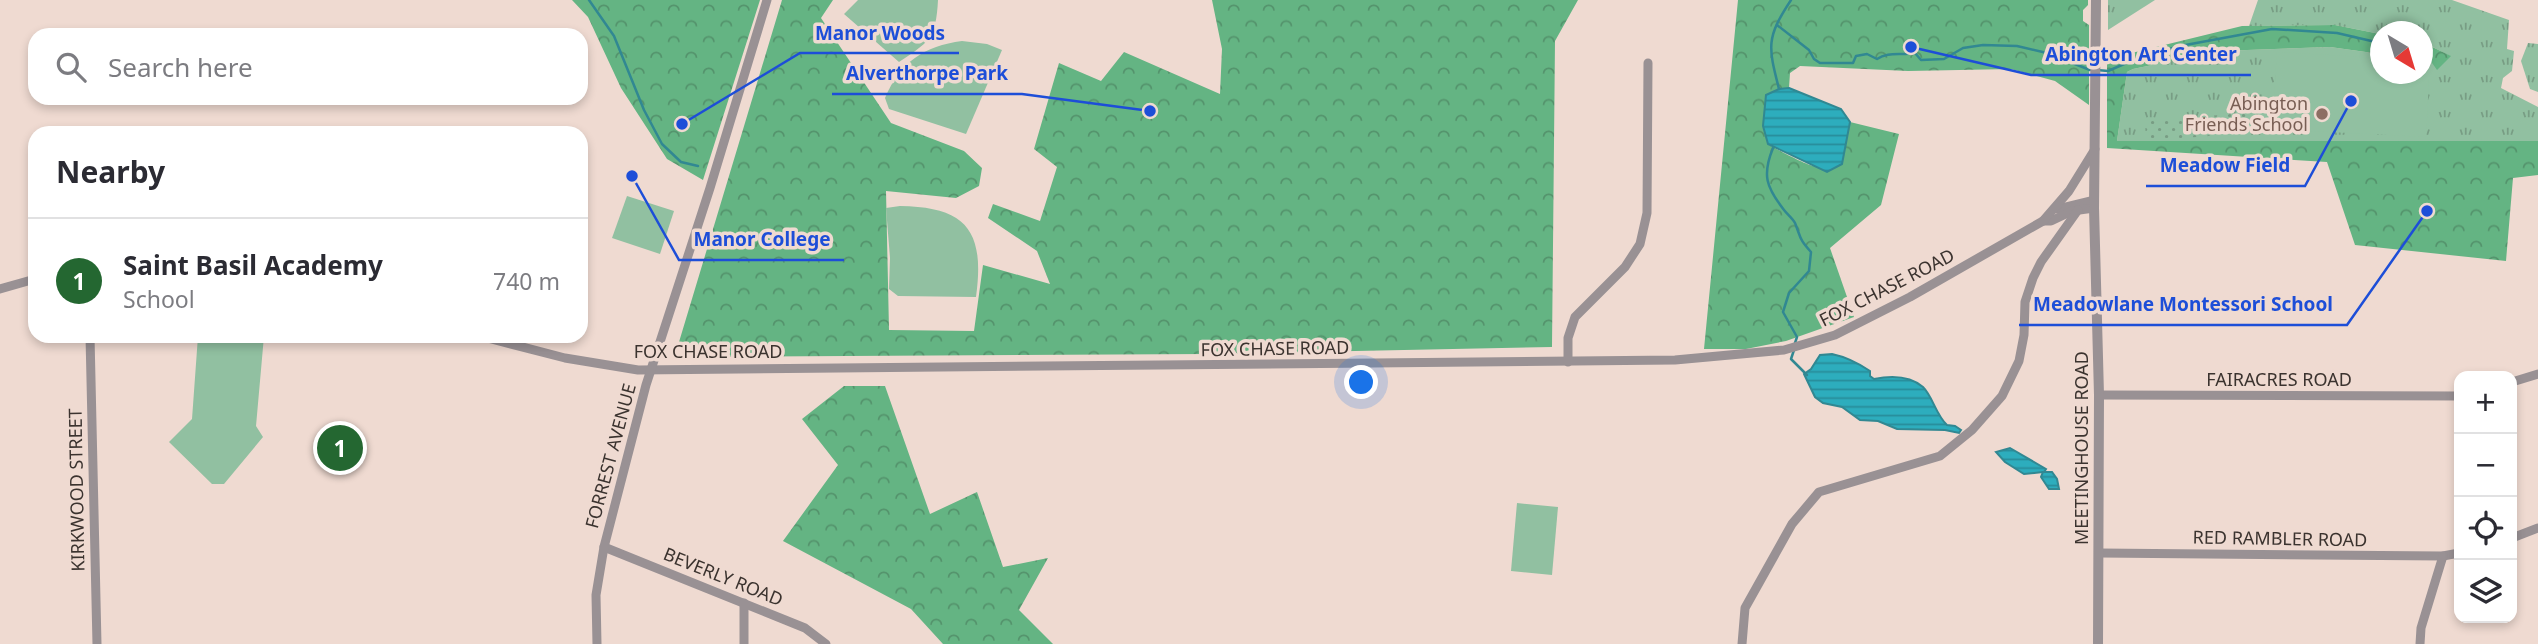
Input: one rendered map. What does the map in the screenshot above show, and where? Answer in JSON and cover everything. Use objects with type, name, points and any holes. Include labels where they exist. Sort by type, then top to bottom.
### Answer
[{"type":"street","name":"FORREST AVENUE","points":[[597,644],[596,595],[604,547],[651,368],[706,201],[767,0]]},
{"type":"street","name":"MEETINGHOUSE ROAD","points":[[2095,0],[2094,204],[2100,553],[2098,644]]},
{"type":"street","points":[[1568,362],[1568,338],[1575,317],[1625,267],[1640,244],[1647,213],[1648,63]]},
{"type":"street","name":"FOX CHASE ROAD","points":[[507,343],[565,358],[638,370],[1568,362],[1701,359],[1784,350],[1835,335],[1978,260],[2043,221],[2073,185],[2095,148]]},
{"type":"street","name":"FOX CHASE ROAD","points":[[2043,221],[2051,221],[2094,204]]},
{"type":"street","name":"FOX CHASE ROAD","points":[[2053,211],[2066,205],[2094,204]]},
{"type":"street","points":[[1742,644],[1745,608],[1793,524],[1819,492],[1940,456],[1972,430],[2002,396],[2019,361],[2024,334],[2025,302],[2033,278],[2041,262],[2078,210]]},
{"type":"street","points":[[0,289],[28,281]]},
{"type":"street","name":"KIRKWOOD STREET","points":[[90,343],[97,644]]},
{"type":"street","points":[[2517,380],[2538,374]]},
{"type":"street","name":"FAIRACRES ROAD","points":[[2099,395],[2454,396]]},
{"type":"street","points":[[2517,536],[2538,528]]},
{"type":"street","name":"BEVERLY ROAD","points":[[604,547],[806,628],[826,644]]},
{"type":"street","name":"RED RAMBLER ROAD","points":[[2100,553],[2443,556],[2454,553]]},
{"type":"street","points":[[2420,644],[2421,628],[2443,556]]},
{"type":"street","points":[[744,603],[744,644]]},
{"type":"green space","points":[[572,0],[760,0],[703,180],[667,159],[621,88],[588,17]]},
{"type":"green space","points":[[782,0],[833,0],[821,18],[891,123],[964,151],[982,168],[979,186],[956,198],[886,191],[889,330],[974,331],[983,265],[1050,284],[1037,251],[988,218],[993,204],[1040,221],[1057,167],[1034,149],[1059,63],[1101,81],[1124,52],[1220,94],[1222,49],[1212,0],[1578,0],[1555,41],[1552,347],[1209,354],[689,357],[679,342]]},
{"type":"green space","points":[[858,0],[938,0],[933,31],[924,44],[899,62],[844,14]]},
{"type":"green space","points":[[1738,0],[2088,0],[2088,5],[2083,10],[2083,21],[2089,25],[2089,105],[2055,81],[2011,69],[1908,71],[1800,66],[1790,73],[1789,88],[1779,89],[1768,144],[1805,163],[1824,167],[1842,164],[1850,122],[1899,134],[1881,205],[1830,248],[1854,317],[1786,341],[1746,349],[1704,349]]},
{"type":"green space","points":[[2108,0],[2155,0],[2108,30]]},
{"type":"green space","points":[[2258,0],[2452,0],[2509,20],[2507,49],[2514,51],[2512,71],[2503,78],[2501,88],[2538,107],[2538,141],[2117,141],[2127,72],[2133,69],[2220,51],[2330,47],[2370,53],[2370,84],[2433,84],[2433,59],[2450,56],[2433,47],[2433,21],[2370,21],[2370,32],[2335,25],[2249,26]]},
{"type":"green space","points":[[2335,25],[2370,32],[2370,53],[2330,47],[2220,51],[2133,69],[2127,72],[2117,141],[2538,141],[2538,175],[2513,178],[2506,261],[2355,245],[2327,162],[2107,148],[2107,59],[2242,26]]},
{"type":"green space","points":[[962,41],[987,44],[1002,50],[966,134],[889,109],[885,98],[906,65],[936,47]]},
{"type":"green space","points":[[2528,43],[2538,44],[2538,92],[2530,89],[2521,61]]},
{"type":"green space","points":[[2433,47],[2451,56],[2437,70],[2433,64]]},
{"type":"green space","points":[[2277,52],[2370,57],[2370,84],[2429,84],[2426,137],[2272,129]]},
{"type":"green space","points":[[2258,112],[2259,132],[2146,141],[2145,121]]},
{"type":"green space","points":[[627,196],[674,211],[660,254],[612,238]]},
{"type":"green space","points":[[900,206],[941,211],[956,218],[966,227],[974,239],[977,255],[976,297],[898,296],[889,289],[890,258],[886,208]]},
{"type":"green space","points":[[197,343],[263,343],[256,426],[263,437],[224,484],[212,484],[169,442],[192,419]]},
{"type":"green space","points":[[844,386],[885,386],[930,514],[977,492],[1003,567],[1048,558],[1019,610],[1053,644],[943,644],[911,609],[783,541],[838,465],[802,419]]},
{"type":"green space","points":[[1517,503],[1558,507],[1552,575],[1511,571]]},
{"type":"water","points":[[1789,88],[1841,109],[1850,122],[1842,164],[1827,172],[1768,144],[1763,126],[1766,95]]},
{"type":"water","points":[[1832,354],[1861,365],[1870,371],[1870,376],[1874,379],[1899,377],[1912,380],[1923,387],[1947,425],[1961,430],[1959,433],[1897,429],[1878,421],[1860,420],[1842,407],[1823,403],[1815,397],[1804,374],[1811,369],[1820,355]]},
{"type":"water","points":[[2010,448],[2046,469],[2044,472],[2052,472],[2059,489],[2049,489],[2041,477],[2043,472],[2024,474],[2005,462],[1996,452]]},
{"type":"waterway","points":[[589,0],[614,36],[644,110],[662,144],[681,162],[698,166]]},
{"type":"waterway","points":[[1779,89],[1771,52],[1773,34],[1791,0]]},
{"type":"waterway","points":[[1777,25],[1809,50],[1820,63],[1853,63],[1856,56],[1867,54],[1877,59],[1886,55],[1915,53],[1921,60],[1944,59],[1963,48],[1983,45],[2017,46],[2047,53],[2090,70]]},
{"type":"waterway","points":[[2097,70],[2108,71],[2138,58],[2180,46],[2272,29],[2337,33],[2370,41]]},
{"type":"waterway","points":[[1773,148],[1767,173],[1770,187],[1778,202],[1794,221],[1802,241],[1811,252],[1809,271],[1789,293],[1783,312],[1797,337],[1795,343]]},
{"type":"waterway","points":[[1794,350],[1791,359],[1807,375]]},
{"type":"place","name":"Abington Art Center","points":[[1911,47]]},
{"type":"place","name":"Meadow Field","points":[[2351,101]]},
{"type":"place","name":"Alverthorpe Park","points":[[1150,111]]},
{"type":"place","name":"Abington Friends School","points":[[2322,114]]},
{"type":"place","name":"Manor Woods","points":[[682,124]]},
{"type":"place","name":"Manor College","points":[[632,176]]},
{"type":"place","name":"Meadowlane Montessori School","points":[[2427,211]]},
{"type":"place","name":"Saint Basil Academy","points":[[340,448]]}]
